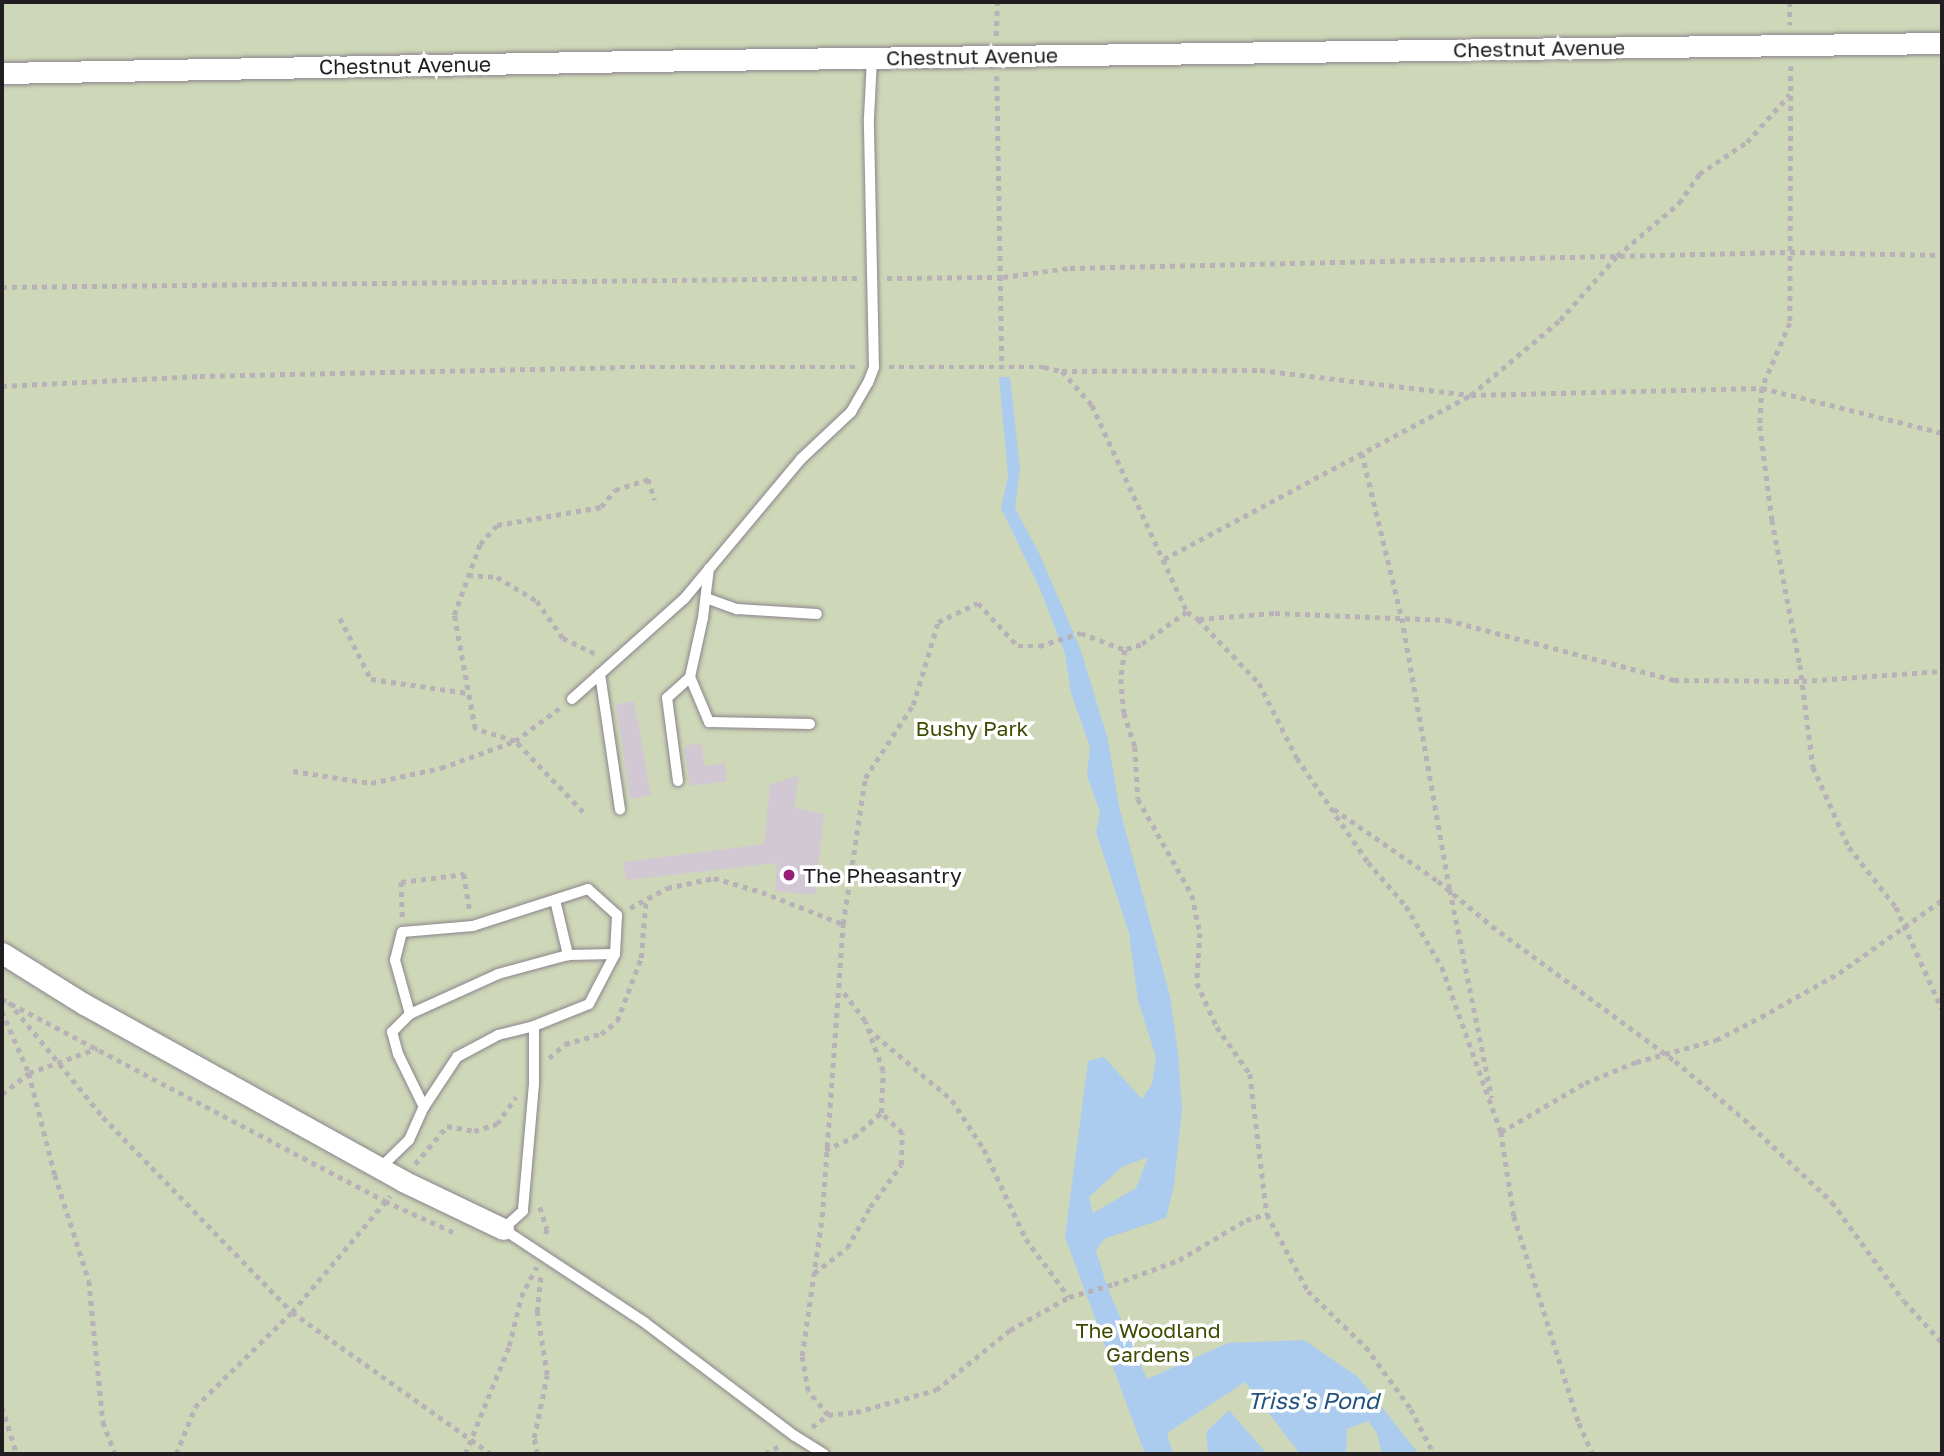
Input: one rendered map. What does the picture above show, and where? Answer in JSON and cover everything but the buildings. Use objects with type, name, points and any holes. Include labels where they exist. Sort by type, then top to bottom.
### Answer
[{"type":"street","name":"Chestnut Avenue","points":[[2,73],[1942,43]]},
{"type":"street","points":[[2,953],[84,1004],[403,1181],[503,1229]]},
{"type":"lane","points":[[572,699],[684,599],[801,459],[851,412],[874,367],[869,118],[872,58]]},
{"type":"lane","points":[[709,568],[690,677],[709,722],[810,724]]},
{"type":"lane","points":[[706,597],[737,610],[817,614]]},
{"type":"lane","points":[[600,674],[620,810]]},
{"type":"lane","points":[[678,781],[667,698],[690,677]]},
{"type":"lane","points":[[380,1168],[409,1140],[424,1107],[457,1057],[498,1035],[534,1026],[589,1003],[615,954],[617,915],[588,889],[473,926],[402,932],[395,960],[410,1014]]},
{"type":"lane","points":[[555,900],[568,955]]},
{"type":"lane","points":[[424,1107],[398,1054],[392,1032],[410,1014],[498,974],[568,955],[615,954]]},
{"type":"lane","points":[[534,1026],[534,1084],[528,1125],[523,1211],[503,1229],[644,1322],[795,1436],[824,1454]]},
{"type":"path","points":[[997,2],[996,56],[1003,277],[1002,369]]},
{"type":"path","points":[[1791,45],[1790,323],[1762,388],[1760,426],[1772,520],[1802,681],[1813,767],[1849,847],[1896,907],[1942,1009]]},
{"type":"path","points":[[1164,559],[1471,395],[1560,320],[1617,256],[1679,203],[1699,174],[1747,142],[1791,93]]},
{"type":"path","points":[[2,286],[1003,277],[1070,268],[1790,252],[1942,255]]},
{"type":"path","points":[[2,386],[270,375],[620,367],[1260,370],[1471,395],[1762,388],[1942,433]]},
{"type":"path","points":[[1062,371],[1092,404],[1187,612],[1198,619],[1259,683],[1297,758],[1368,862],[1406,906],[1442,967],[1495,1112],[1501,1132],[1514,1216],[1579,1423],[1593,1454]]},
{"type":"path","points":[[1362,453],[1402,618],[1450,890],[1495,1112]]},
{"type":"path","points":[[583,812],[515,741],[475,729],[454,615],[480,544],[497,525],[601,507],[615,490],[648,480],[655,500]]},
{"type":"path","points":[[467,575],[497,577],[537,601],[563,638],[589,653],[616,660]]},
{"type":"path","points":[[828,1415],[808,1391],[802,1356],[822,1217],[844,924],[865,778],[912,705],[938,622],[978,603],[1018,646],[1040,646],[1081,634],[1125,650],[1141,645],[1187,612]]},
{"type":"path","points":[[1198,619],[1275,613],[1447,620],[1674,680],[1802,681],[1942,671]]},
{"type":"path","points":[[340,618],[371,679],[468,693]]},
{"type":"path","points":[[1125,650],[1121,679],[1124,713],[1135,747],[1138,799],[1192,895],[1200,933],[1197,983],[1217,1027],[1250,1074],[1268,1214],[1308,1291],[1366,1347],[1411,1409],[1434,1454]]},
{"type":"path","points":[[293,771],[372,783],[441,768],[515,741],[572,699]]},
{"type":"path","points":[[1330,806],[1450,890],[1492,926],[1665,1054],[1744,1119],[1832,1202],[1904,1301],[1942,1342]]},
{"type":"path","points":[[402,932],[401,882],[464,874],[473,926]]},
{"type":"path","points":[[617,915],[667,888],[714,878],[762,892],[844,924]]},
{"type":"path","points":[[1501,1132],[1585,1083],[1636,1062],[1716,1040],[1761,1017],[1839,973],[1942,900]]},
{"type":"path","points":[[825,1150],[854,1137],[881,1113],[883,1071],[867,1029],[840,988]]},
{"type":"path","points":[[2,999],[386,1202],[456,1233]]},
{"type":"path","points":[[9,1002],[103,1118],[292,1312],[491,1454]]},
{"type":"path","points":[[2,1011],[29,1073],[55,1175],[89,1281],[103,1422],[116,1454]]},
{"type":"path","points":[[867,1029],[952,1100],[984,1149],[1026,1239],[1069,1297]]},
{"type":"path","points":[[2,1094],[29,1073],[98,1048]]},
{"type":"path","points":[[813,1273],[847,1248],[870,1207],[901,1165],[902,1133],[881,1113]]},
{"type":"path","points":[[176,1454],[195,1407],[292,1312],[403,1181]]},
{"type":"path","points":[[795,1436],[819,1424],[828,1415],[856,1412],[936,1390],[1010,1330],[1069,1297],[1179,1260],[1246,1220],[1268,1214]]},
{"type":"path","points":[[465,1454],[509,1346],[521,1297],[542,1254]]},
{"type":"path","points":[[537,1454],[534,1438],[547,1375],[537,1312],[542,1254]]},
{"type":"path","points":[[2,1406],[17,1454]]},
{"type":"green space","name":"Bushy Park","points":[[2,2],[1942,2],[1942,1454],[2,1454]]},
{"type":"water","name":"Triss's Pond","points":[[999,377],[1010,377],[1020,469],[1015,508],[1039,553],[1080,648],[1107,736],[1120,810],[1170,996],[1178,1053],[1182,1108],[1174,1186],[1166,1218],[1104,1239],[1096,1251],[1108,1289],[1147,1379],[1228,1343],[1304,1340],[1358,1377],[1419,1454],[1382,1454],[1377,1433],[1368,1421],[1347,1429],[1346,1454],[1300,1454],[1245,1382],[1167,1433],[1173,1454],[1145,1454],[1065,1237],[1088,1061],[1104,1057],[1142,1099],[1152,1084],[1156,1057],[1138,1001],[1129,933],[1096,832],[1100,812],[1087,776],[1090,747],[1071,693],[1065,654],[1040,589],[1001,508],[1008,476]],"holes":[[[1148,1157],[1136,1188],[1093,1213],[1089,1197],[1122,1167]]]},
{"type":"water","name":"Triss's Pond","points":[[1229,1410],[1267,1454],[1208,1454],[1206,1432]]},
{"type":"place","name":"The Pheasantry","points":[[789,875]]},
{"type":"park label","name":"The Woodland Gardens","points":[[1148,1342]]}]
